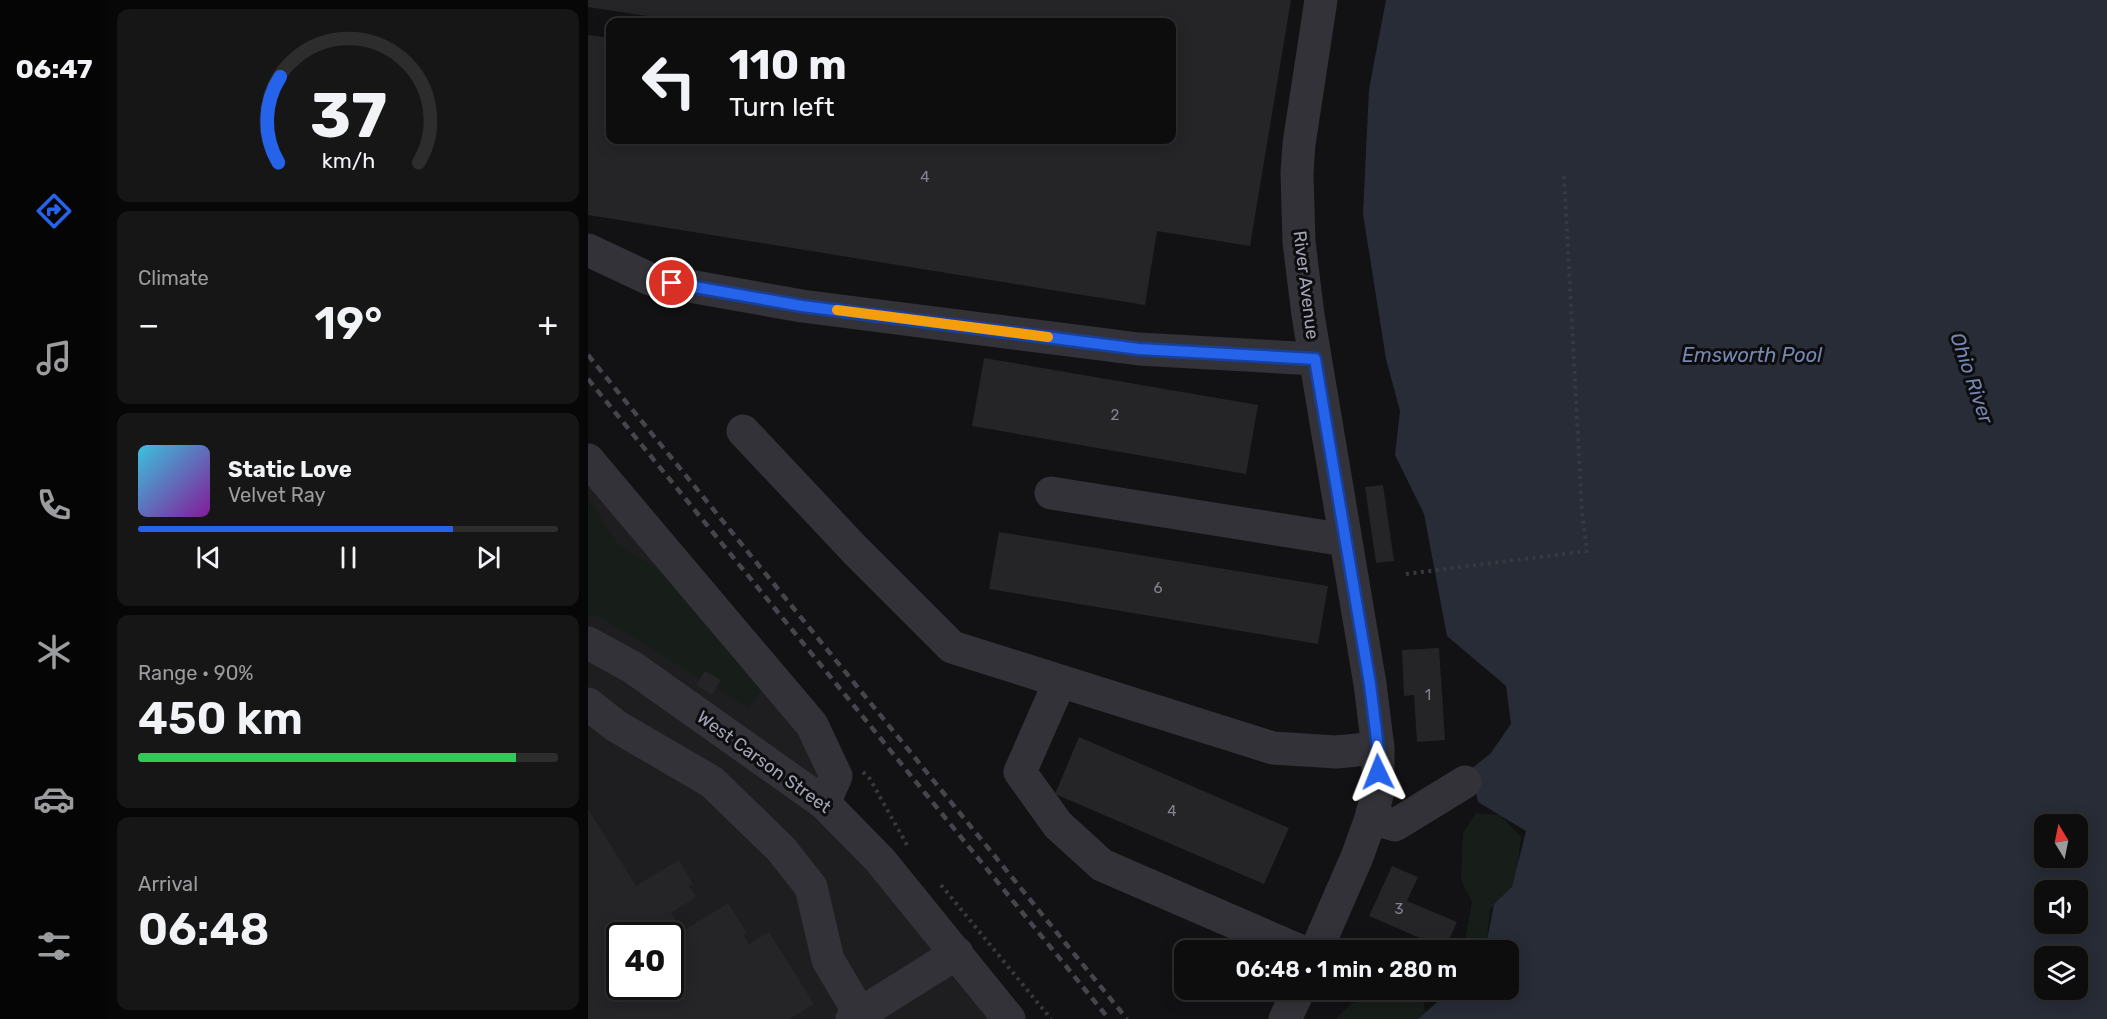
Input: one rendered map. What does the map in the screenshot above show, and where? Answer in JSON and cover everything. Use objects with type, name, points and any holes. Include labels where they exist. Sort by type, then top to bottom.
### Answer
[{"type":"street","name":"River Avenue","points":[[1321,0],[1303,110],[1297,173],[1302,273],[1370,684],[1378,748],[1377,795],[1371,818],[1357,857],[1321,940]]},
{"type":"street","points":[[588,250],[650,279],[802,306],[1139,349],[1315,359]]},
{"type":"street","points":[[743,431],[855,550],[952,647],[1273,748],[1336,752],[1378,748]]},
{"type":"street","points":[[588,460],[812,725],[836,776],[824,803]]},
{"type":"street","points":[[1051,493],[1345,540]]},
{"type":"street","name":"West Carson Street","points":[[588,643],[632,667],[824,803],[880,860],[1009,1019]]},
{"type":"street","points":[[1060,681],[1020,772],[1058,825],[1102,865],[1275,940]]},
{"type":"street","points":[[588,704],[616,726],[712,782],[781,849],[811,887],[828,960],[858,1017],[957,953]]},
{"type":"street","points":[[712,782],[741,744]]},
{"type":"street","points":[[1371,818],[1395,825],[1466,782]]},
{"type":"street","points":[[1285,1019],[1294,1000]]},
{"type":"path","points":[[1406,574],[1587,551],[1582,512],[1564,176]]},
{"type":"path","points":[[862,771],[870,779],[909,848]]},
{"type":"path","points":[[939,883],[1051,1019]]},
{"type":"shaded area","points":[[588,460],[812,725],[824,803],[1009,1019],[588,1019]]},
{"type":"shaded area","points":[[588,498],[618,544],[698,595],[770,681],[748,708],[600,617],[588,614]]},
{"type":"shaded area","points":[[1476,813],[1500,815],[1521,837],[1515,886],[1490,909],[1487,940],[1465,940],[1472,902],[1461,880],[1463,833]]},
{"type":"shaded area","points":[[1359,1000],[1423,1000],[1426,1019],[1336,1019],[1351,1004]]},
{"type":"water","name":"Emsworth Pool","points":[[1386,0],[2107,0],[2107,1019],[1418,1019],[1440,1000],[1519,1000],[1519,940],[1487,940],[1494,904],[1512,887],[1526,831],[1478,802],[1471,769],[1490,754],[1511,724],[1506,686],[1447,636],[1424,514],[1395,455],[1400,411],[1386,359],[1363,214],[1369,89]]},
{"type":"building","points":[[588,0],[1291,0],[1250,246],[1157,231],[1145,305],[588,215],[588,35],[606,37],[606,144],[1176,144],[1176,18],[660,18],[588,7]]},
{"type":"building","points":[[984,358],[1258,405],[1246,474],[972,426]]},
{"type":"building","points":[[1383,485],[1394,561],[1376,563],[1365,487]]},
{"type":"building","points":[[999,532],[1328,586],[1318,644],[989,589]]},
{"type":"building","points":[[1439,648],[1445,740],[1417,742],[1414,695],[1404,696],[1402,650]]},
{"type":"building","points":[[705,671],[721,680],[712,695],[696,685]]},
{"type":"building","points":[[1079,737],[1289,828],[1264,884],[1055,794]]},
{"type":"building","points":[[588,809],[636,886],[679,860],[693,884],[689,886],[696,897],[671,913],[677,922],[606,922],[606,1000],[684,1000],[684,930],[728,903],[747,933],[744,935],[749,944],[769,932],[814,1004],[789,1019],[588,1019]]},
{"type":"building","points":[[1392,866],[1418,877],[1407,901],[1457,922],[1449,940],[1424,940],[1369,916]]},
{"type":"railway","points":[[588,355],[1127,1019]]},
{"type":"railway","points":[[588,379],[1109,1019]]},
{"type":"slow traffic","points":[[837,310],[1048,337]]},
{"type":"route","points":[[672,283],[802,306],[1139,349],[1315,359],[1370,684],[1378,748],[1378,772]]},
{"type":"water label","name":"Ohio River","points":[[1972,378]]}]
